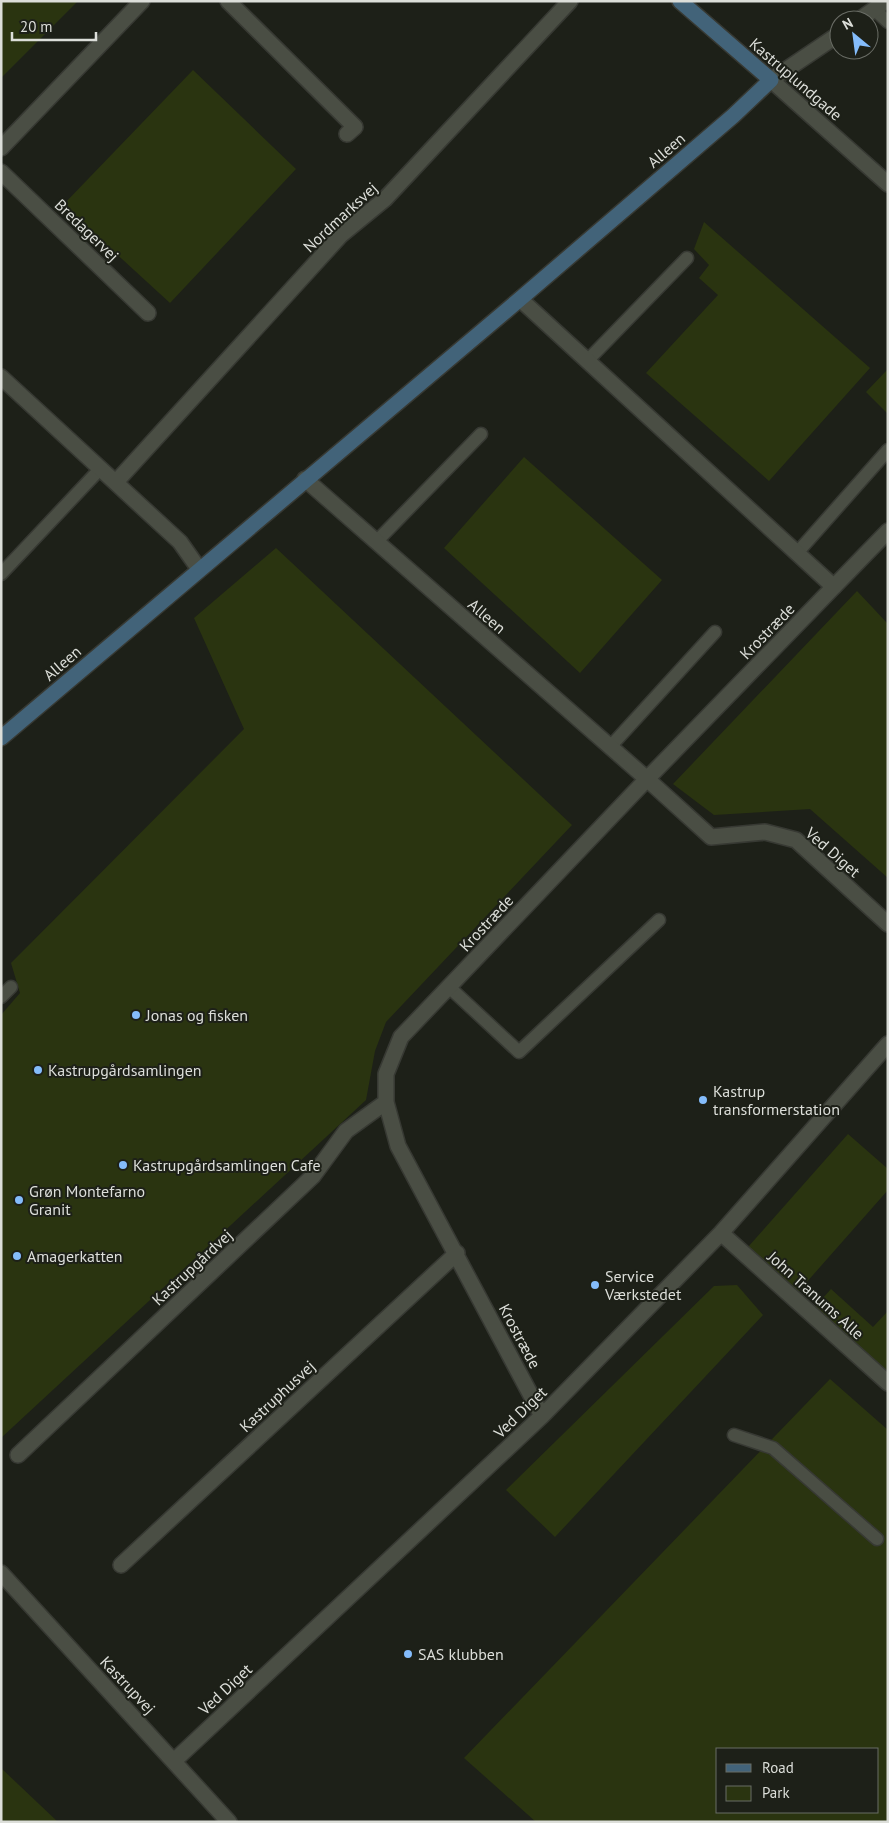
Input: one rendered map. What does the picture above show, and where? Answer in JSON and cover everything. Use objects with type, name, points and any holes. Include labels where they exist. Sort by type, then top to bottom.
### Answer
[{"type":"street","points":[[1,148],[142,1]]},
{"type":"street","points":[[228,1],[355,127],[347,134]]},
{"type":"street","name":"Nordmarksvej","points":[[116,482],[341,236],[385,199],[570,1]]},
{"type":"street","name":"Kastruplundgade","points":[[680,1],[888,184]]},
{"type":"street","name":"Alleen","points":[[1,738],[520,299],[733,116],[772,80],[829,41]]},
{"type":"street","name":"Bredagervej","points":[[1,172],[148,313]]},
{"type":"street","points":[[520,299],[834,587]]},
{"type":"street","points":[[1,377],[180,542],[199,569]]},
{"type":"street","name":"Alleen","points":[[305,480],[647,779]]},
{"type":"street","name":"Krostræde","points":[[542,1416],[457,1253],[398,1146],[386,1102],[386,1074],[401,1038],[647,779],[888,531]]},
{"type":"street","name":"Ved Diget","points":[[647,779],[711,838],[765,832],[796,840],[888,924]]},
{"type":"street","name":"Ved Diget","points":[[174,1761],[542,1416],[720,1233],[888,1044]]},
{"type":"street","name":"Kastrupgårdvej","points":[[18,1455],[313,1176],[346,1131],[386,1102]]},
{"type":"street","name":"John Tranums Alle","points":[[720,1233],[888,1383]]},
{"type":"street","name":"Kastruphusvej","points":[[121,1565],[457,1253]]},
{"type":"street","name":"Kastrupvej","points":[[1,1573],[229,1822]]},
{"type":"lane","points":[[880,5],[888,22]]},
{"type":"lane","points":[[587,361],[687,258]]},
{"type":"lane","points":[[376,542],[481,434]]},
{"type":"lane","points":[[797,553],[888,450]]},
{"type":"lane","points":[[1,574],[101,468]]},
{"type":"lane","points":[[610,746],[715,632]]},
{"type":"lane","points":[[449,987],[519,1052],[659,920]]},
{"type":"lane","points":[[1,997],[11,987]]},
{"type":"lane","points":[[734,1435],[773,1448],[877,1540]]},
{"type":"green space","points":[[1,1],[78,1],[1,78]]},
{"type":"green space","points":[[193,70],[296,169],[170,303],[63,205]]},
{"type":"green space","points":[[704,222],[870,368],[769,481],[646,373],[718,295],[699,278],[709,265],[694,249]]},
{"type":"green space","points":[[888,369],[888,414],[866,392]]},
{"type":"green space","points":[[524,457],[662,580],[580,673],[444,548]]},
{"type":"green space","points":[[276,548],[572,825],[386,1022],[375,1051],[366,1100],[1,1438],[1,1015],[20,993],[11,963],[244,729],[194,618]]},
{"type":"green space","points":[[857,591],[888,624],[888,878],[810,809],[714,815],[673,784]]},
{"type":"green space","points":[[848,1134],[888,1169],[888,1190],[798,1292],[748,1247]]},
{"type":"green space","points":[[737,1285],[763,1315],[555,1537],[506,1490],[714,1286]]},
{"type":"green space","points":[[831,1289],[873,1327],[888,1311],[888,1374],[814,1308]]},
{"type":"green space","points":[[830,1379],[888,1430],[888,1822],[536,1822],[464,1758]]},
{"type":"green space","points":[[1,1768],[58,1822],[1,1822]]},
{"type":"place","name":"Jonas og fisken","points":[[136,1015]]},
{"type":"place","name":"Kastrupgårdsamlingen","points":[[38,1070]]},
{"type":"place","name":"Kastrup transformerstation","points":[[703,1100]]},
{"type":"place","name":"Kastrupgårdsamlingen Cafe","points":[[123,1165]]},
{"type":"place","name":"Grøn Montefarno Granit","points":[[19,1200]]},
{"type":"place","name":"Amagerkatten","points":[[17,1256]]},
{"type":"place","name":"Service Værkstedet","points":[[595,1285]]},
{"type":"place","name":"SAS klubben","points":[[408,1654]]}]
